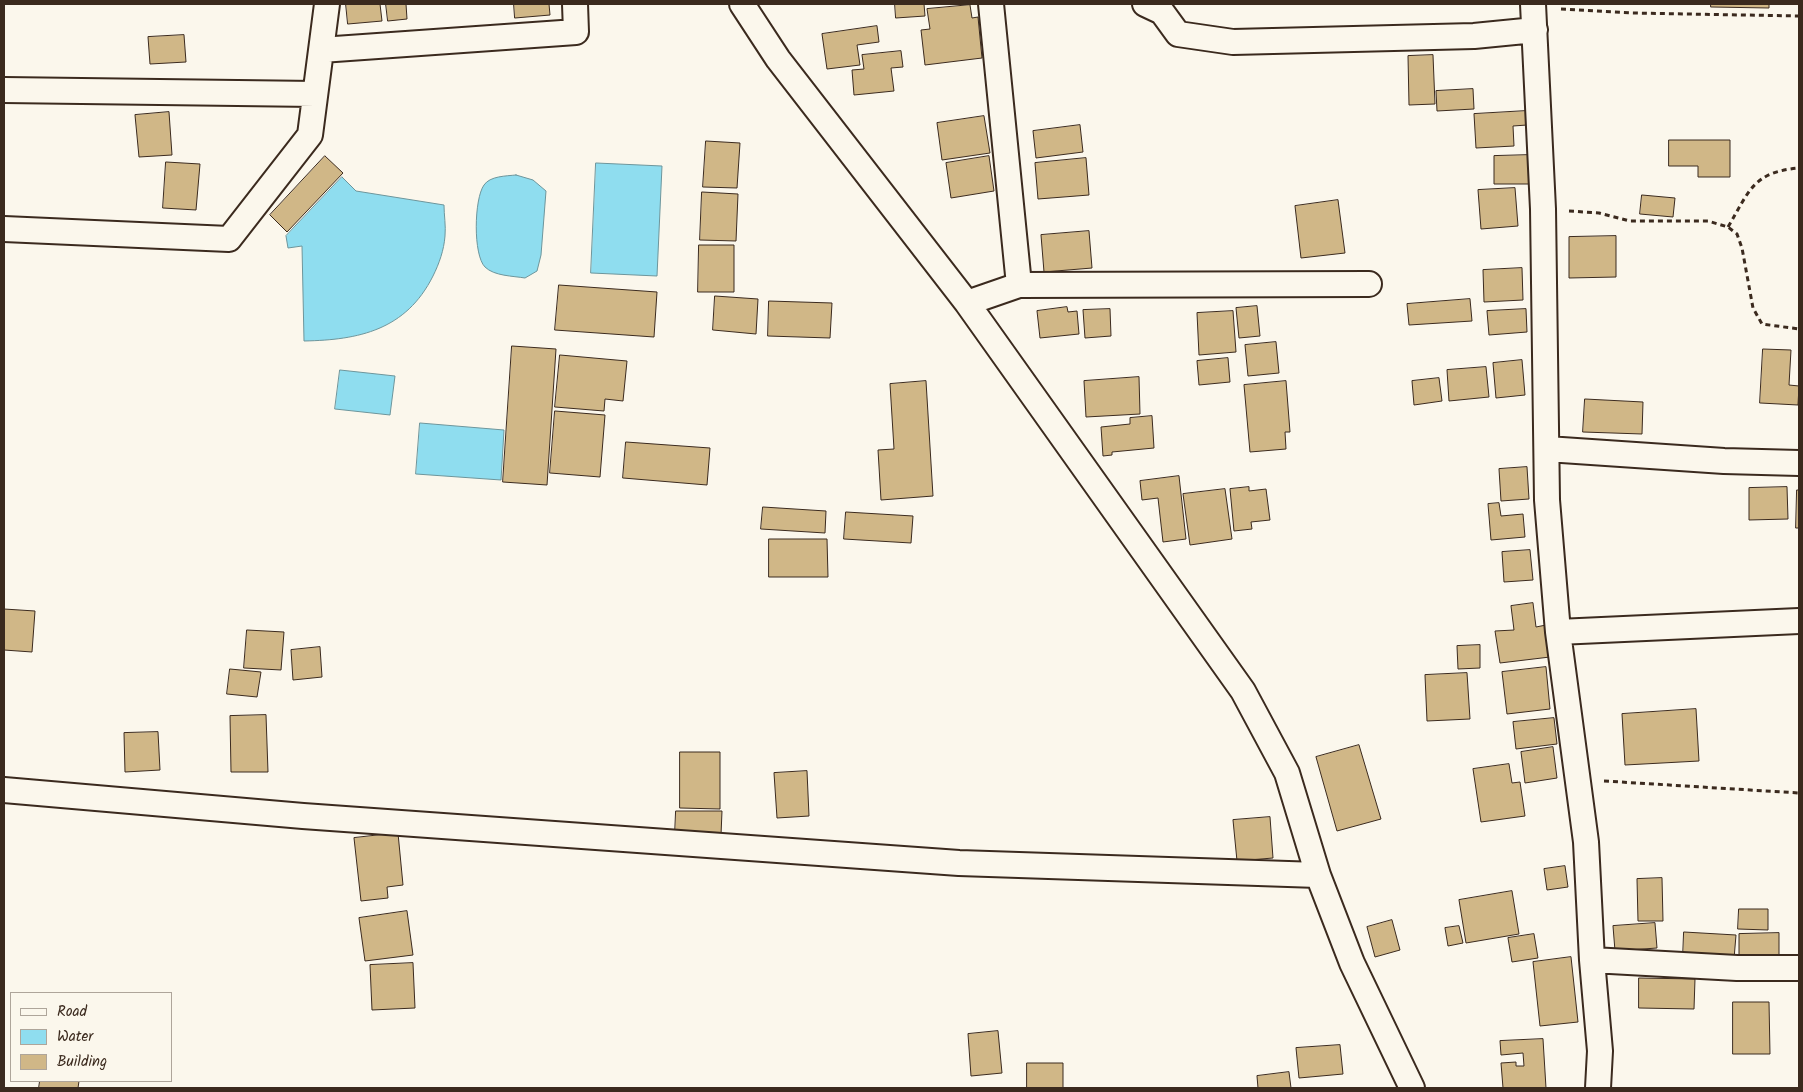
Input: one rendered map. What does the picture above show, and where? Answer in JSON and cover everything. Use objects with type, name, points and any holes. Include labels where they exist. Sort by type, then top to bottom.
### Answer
[{"type":"street","points":[[4,229],[229,239],[310,135],[327,4]]},
{"type":"street","points":[[321,50],[576,32],[575,4]]},
{"type":"street","points":[[742,4],[778,59],[967,302],[1242,691],[1287,773],[1318,875],[1352,963],[1412,1088]]},
{"type":"street","points":[[992,4],[1019,285]]},
{"type":"street","points":[[1533,5],[1543,209],[1547,500],[1558,632],[1576,779],[1586,842],[1592,960],[1600,1051],[1598,1088]]},
{"type":"street","points":[[1156,7],[1178,34],[1233,42],[1474,36],[1535,30]]},
{"type":"street","points":[[4,90],[315,94]]},
{"type":"street","points":[[967,302],[1019,285],[1369,284]]},
{"type":"street","points":[[1547,449],[1724,461],[1799,463]]},
{"type":"street","points":[[1558,632],[1799,621]]},
{"type":"street","points":[[4,790],[303,816],[949,862],[1318,875]]},
{"type":"street","points":[[1592,960],[1736,968],[1799,968]]},
{"type":"path","points":[[1533,5],[1632,13],[1799,16]]},
{"type":"path","points":[[1728,227],[1752,188],[1766,174],[1799,168]]},
{"type":"path","points":[[1543,209],[1599,213],[1630,221],[1708,221],[1728,227],[1737,234],[1742,248],[1753,308],[1762,324],[1799,329]]},
{"type":"path","points":[[1576,779],[1799,793]]},
{"type":"water","points":[[596,163],[662,166],[657,276],[591,273]]},
{"type":"water","points":[[516,175],[533,180],[546,191],[541,255],[537,271],[525,278],[498,274],[489,270],[481,261],[478,251],[476,227],[478,202],[484,185],[494,178]]},
{"type":"water","points":[[342,177],[356,191],[444,205],[444,246],[433,276],[422,294],[409,309],[395,320],[362,334],[344,338],[304,341],[302,246],[288,248],[286,236]]},
{"type":"water","points":[[340,370],[395,376],[390,415],[335,409]]},
{"type":"water","points":[[420,423],[504,430],[501,480],[416,474]]},
{"type":"building","points":[[346,4],[380,4],[382,21],[348,24]]},
{"type":"building","points":[[386,4],[406,4],[407,19],[388,21]]},
{"type":"building","points":[[514,4],[549,4],[550,15],[515,18]]},
{"type":"building","points":[[895,4],[924,4],[925,16],[896,18]]},
{"type":"building","points":[[1711,4],[1769,4],[1769,8],[1711,7]]},
{"type":"building","points":[[970,5],[972,18],[978,17],[982,58],[925,65],[921,30],[930,29],[927,9]]},
{"type":"building","points":[[877,26],[879,42],[857,45],[860,65],[827,69],[822,34]]},
{"type":"building","points":[[184,35],[186,62],[150,64],[148,37]]},
{"type":"building","points":[[901,51],[903,67],[891,68],[894,91],[854,95],[852,70],[864,69],[862,55]]},
{"type":"building","points":[[1433,55],[1435,104],[1409,105],[1408,56]]},
{"type":"building","points":[[1473,89],[1474,109],[1437,111],[1436,91]]},
{"type":"building","points":[[1526,111],[1527,125],[1513,126],[1514,146],[1476,148],[1474,114]]},
{"type":"building","points":[[169,112],[172,155],[139,157],[135,115]]},
{"type":"building","points":[[984,116],[990,153],[942,160],[937,123]]},
{"type":"building","points":[[1080,125],[1083,152],[1036,158],[1033,131]]},
{"type":"building","points":[[1669,140],[1730,140],[1730,177],[1698,177],[1698,166],[1669,166]]},
{"type":"building","points":[[706,141],[740,143],[737,188],[703,187]]},
{"type":"building","points":[[1530,155],[1531,184],[1494,184],[1494,156]]},
{"type":"building","points":[[325,156],[343,173],[287,232],[270,215]]},
{"type":"building","points":[[989,156],[994,191],[951,198],[946,163]]},
{"type":"building","points":[[1086,158],[1089,195],[1038,199],[1035,163]]},
{"type":"building","points":[[166,162],[200,164],[196,210],[163,208]]},
{"type":"building","points":[[1515,188],[1518,226],[1481,229],[1478,190]]},
{"type":"building","points":[[702,192],[738,194],[736,241],[700,240]]},
{"type":"building","points":[[1642,195],[1675,198],[1673,217],[1640,214]]},
{"type":"building","points":[[1338,200],[1345,253],[1301,258],[1295,206]]},
{"type":"building","points":[[1089,231],[1092,268],[1044,272],[1041,235]]},
{"type":"building","points":[[1616,236],[1616,277],[1569,278],[1569,237]]},
{"type":"building","points":[[699,245],[734,245],[734,292],[698,292]]},
{"type":"building","points":[[1522,268],[1523,300],[1484,302],[1483,270]]},
{"type":"building","points":[[559,285],[657,292],[654,337],[555,330]]},
{"type":"building","points":[[715,296],[758,299],[756,334],[713,330]]},
{"type":"building","points":[[1470,299],[1472,321],[1409,325],[1407,304]]},
{"type":"building","points":[[769,301],[832,303],[830,338],[768,336]]},
{"type":"building","points":[[1257,306],[1260,336],[1239,338],[1236,308]]},
{"type":"building","points":[[1067,307],[1068,312],[1077,311],[1079,334],[1040,338],[1037,311]]},
{"type":"building","points":[[1110,309],[1111,336],[1085,338],[1083,310]]},
{"type":"building","points":[[1526,309],[1527,332],[1489,335],[1487,311]]},
{"type":"building","points":[[1233,311],[1236,352],[1199,355],[1197,313]]},
{"type":"building","points":[[1276,342],[1279,373],[1248,376],[1245,345]]},
{"type":"building","points":[[512,346],[556,349],[547,485],[503,482]]},
{"type":"building","points":[[1763,349],[1791,350],[1789,385],[1799,386],[1798,405],[1760,403]]},
{"type":"building","points":[[560,355],[627,361],[623,401],[605,399],[604,411],[555,407]]},
{"type":"building","points":[[1228,358],[1230,382],[1199,385],[1197,361]]},
{"type":"building","points":[[1522,360],[1525,395],[1496,398],[1493,363]]},
{"type":"building","points":[[1486,367],[1489,397],[1449,401],[1447,370]]},
{"type":"building","points":[[1139,377],[1140,414],[1086,417],[1084,381]]},
{"type":"building","points":[[1439,378],[1442,401],[1414,405],[1412,381]]},
{"type":"building","points":[[926,381],[933,496],[881,500],[878,450],[894,449],[890,384]]},
{"type":"building","points":[[1286,381],[1290,432],[1285,432],[1286,449],[1250,452],[1244,385]]},
{"type":"building","points":[[1585,399],[1643,402],[1642,434],[1583,432]]},
{"type":"building","points":[[555,411],[605,415],[600,477],[550,473]]},
{"type":"building","points":[[1152,416],[1154,448],[1112,452],[1112,455],[1103,456],[1101,427],[1130,424],[1130,418]]},
{"type":"building","points":[[626,442],[710,448],[707,485],[623,478]]},
{"type":"building","points":[[1527,467],[1529,499],[1501,501],[1499,469]]},
{"type":"building","points":[[1179,476],[1186,539],[1163,542],[1158,498],[1142,500],[1140,481]]},
{"type":"building","points":[[1249,487],[1249,491],[1266,489],[1270,520],[1251,522],[1252,529],[1234,531],[1230,489]]},
{"type":"building","points":[[1787,487],[1788,519],[1749,520],[1749,488]]},
{"type":"building","points":[[1225,489],[1232,539],[1190,545],[1183,494]]},
{"type":"building","points":[[1797,490],[1799,490],[1799,528],[1796,528]]},
{"type":"building","points":[[1499,503],[1501,516],[1523,514],[1525,537],[1491,540],[1488,504]]},
{"type":"building","points":[[763,507],[826,511],[825,533],[761,529]]},
{"type":"building","points":[[846,512],[913,516],[911,543],[844,539]]},
{"type":"building","points":[[769,539],[827,539],[828,577],[769,577]]},
{"type":"building","points":[[1530,550],[1533,580],[1504,582],[1502,552]]},
{"type":"building","points":[[1533,603],[1536,627],[1546,625],[1550,657],[1500,663],[1495,631],[1514,630],[1511,606]]},
{"type":"building","points":[[4,609],[35,611],[32,652],[4,650]]},
{"type":"building","points":[[247,630],[284,632],[281,670],[244,668]]},
{"type":"building","points":[[1480,645],[1480,668],[1458,669],[1457,646]]},
{"type":"building","points":[[320,647],[322,677],[293,680],[291,650]]},
{"type":"building","points":[[1546,667],[1550,709],[1507,714],[1502,672]]},
{"type":"building","points":[[230,669],[261,672],[257,697],[227,694]]},
{"type":"building","points":[[1467,673],[1470,719],[1427,721],[1425,675]]},
{"type":"building","points":[[1696,709],[1699,761],[1625,765],[1622,714]]},
{"type":"building","points":[[266,715],[268,772],[231,772],[230,716]]},
{"type":"building","points":[[1554,718],[1557,744],[1516,749],[1513,722]]},
{"type":"building","points":[[158,732],[160,770],[125,772],[124,733]]},
{"type":"building","points":[[1359,745],[1381,819],[1337,831],[1316,757]]},
{"type":"building","points":[[1553,747],[1557,778],[1525,783],[1521,752]]},
{"type":"building","points":[[680,752],[720,752],[720,809],[680,808]]},
{"type":"building","points":[[1509,764],[1512,783],[1520,782],[1525,816],[1481,822],[1473,769]]},
{"type":"building","points":[[807,771],[809,816],[777,818],[774,773]]},
{"type":"building","points":[[676,811],[722,811],[721,835],[675,834]]},
{"type":"building","points":[[1270,817],[1273,858],[1237,861],[1233,820]]},
{"type":"building","points":[[398,833],[403,885],[387,887],[388,898],[361,901],[354,838]]},
{"type":"building","points":[[1565,866],[1568,887],[1547,890],[1544,869]]},
{"type":"building","points":[[1662,878],[1663,921],[1638,921],[1637,879]]},
{"type":"building","points":[[1512,891],[1519,934],[1466,943],[1459,900]]},
{"type":"building","points":[[1739,909],[1768,909],[1768,930],[1738,929]]},
{"type":"building","points":[[407,911],[413,955],[365,961],[359,918]]},
{"type":"building","points":[[1392,920],[1400,950],[1375,957],[1367,927]]},
{"type":"building","points":[[1655,923],[1657,948],[1615,951],[1613,926]]},
{"type":"building","points":[[1459,926],[1463,943],[1448,946],[1445,928]]},
{"type":"building","points":[[1684,932],[1736,935],[1734,959],[1683,957]]},
{"type":"building","points":[[1779,933],[1779,960],[1739,961],[1739,934]]},
{"type":"building","points":[[1534,934],[1538,958],[1512,962],[1508,938]]},
{"type":"building","points":[[1571,957],[1578,1022],[1540,1026],[1533,962]]},
{"type":"building","points":[[413,963],[415,1008],[372,1010],[370,965]]},
{"type":"building","points":[[1639,978],[1695,979],[1694,1009],[1639,1008]]},
{"type":"building","points":[[1733,1002],[1769,1002],[1770,1054],[1733,1054]]},
{"type":"building","points":[[998,1031],[1002,1073],[971,1076],[968,1034]]},
{"type":"building","points":[[1543,1039],[1546,1088],[1503,1088],[1501,1063],[1516,1062],[1516,1066],[1524,1066],[1523,1053],[1501,1055],[1500,1041]]},
{"type":"building","points":[[1340,1045],[1343,1074],[1299,1078],[1296,1048]]},
{"type":"building","points":[[1027,1063],[1063,1063],[1063,1088],[1027,1088]]},
{"type":"building","points":[[1289,1072],[1291,1088],[1258,1088],[1257,1076]]},
{"type":"building","points":[[40,1082],[79,1082],[78,1088],[39,1088]]}]
